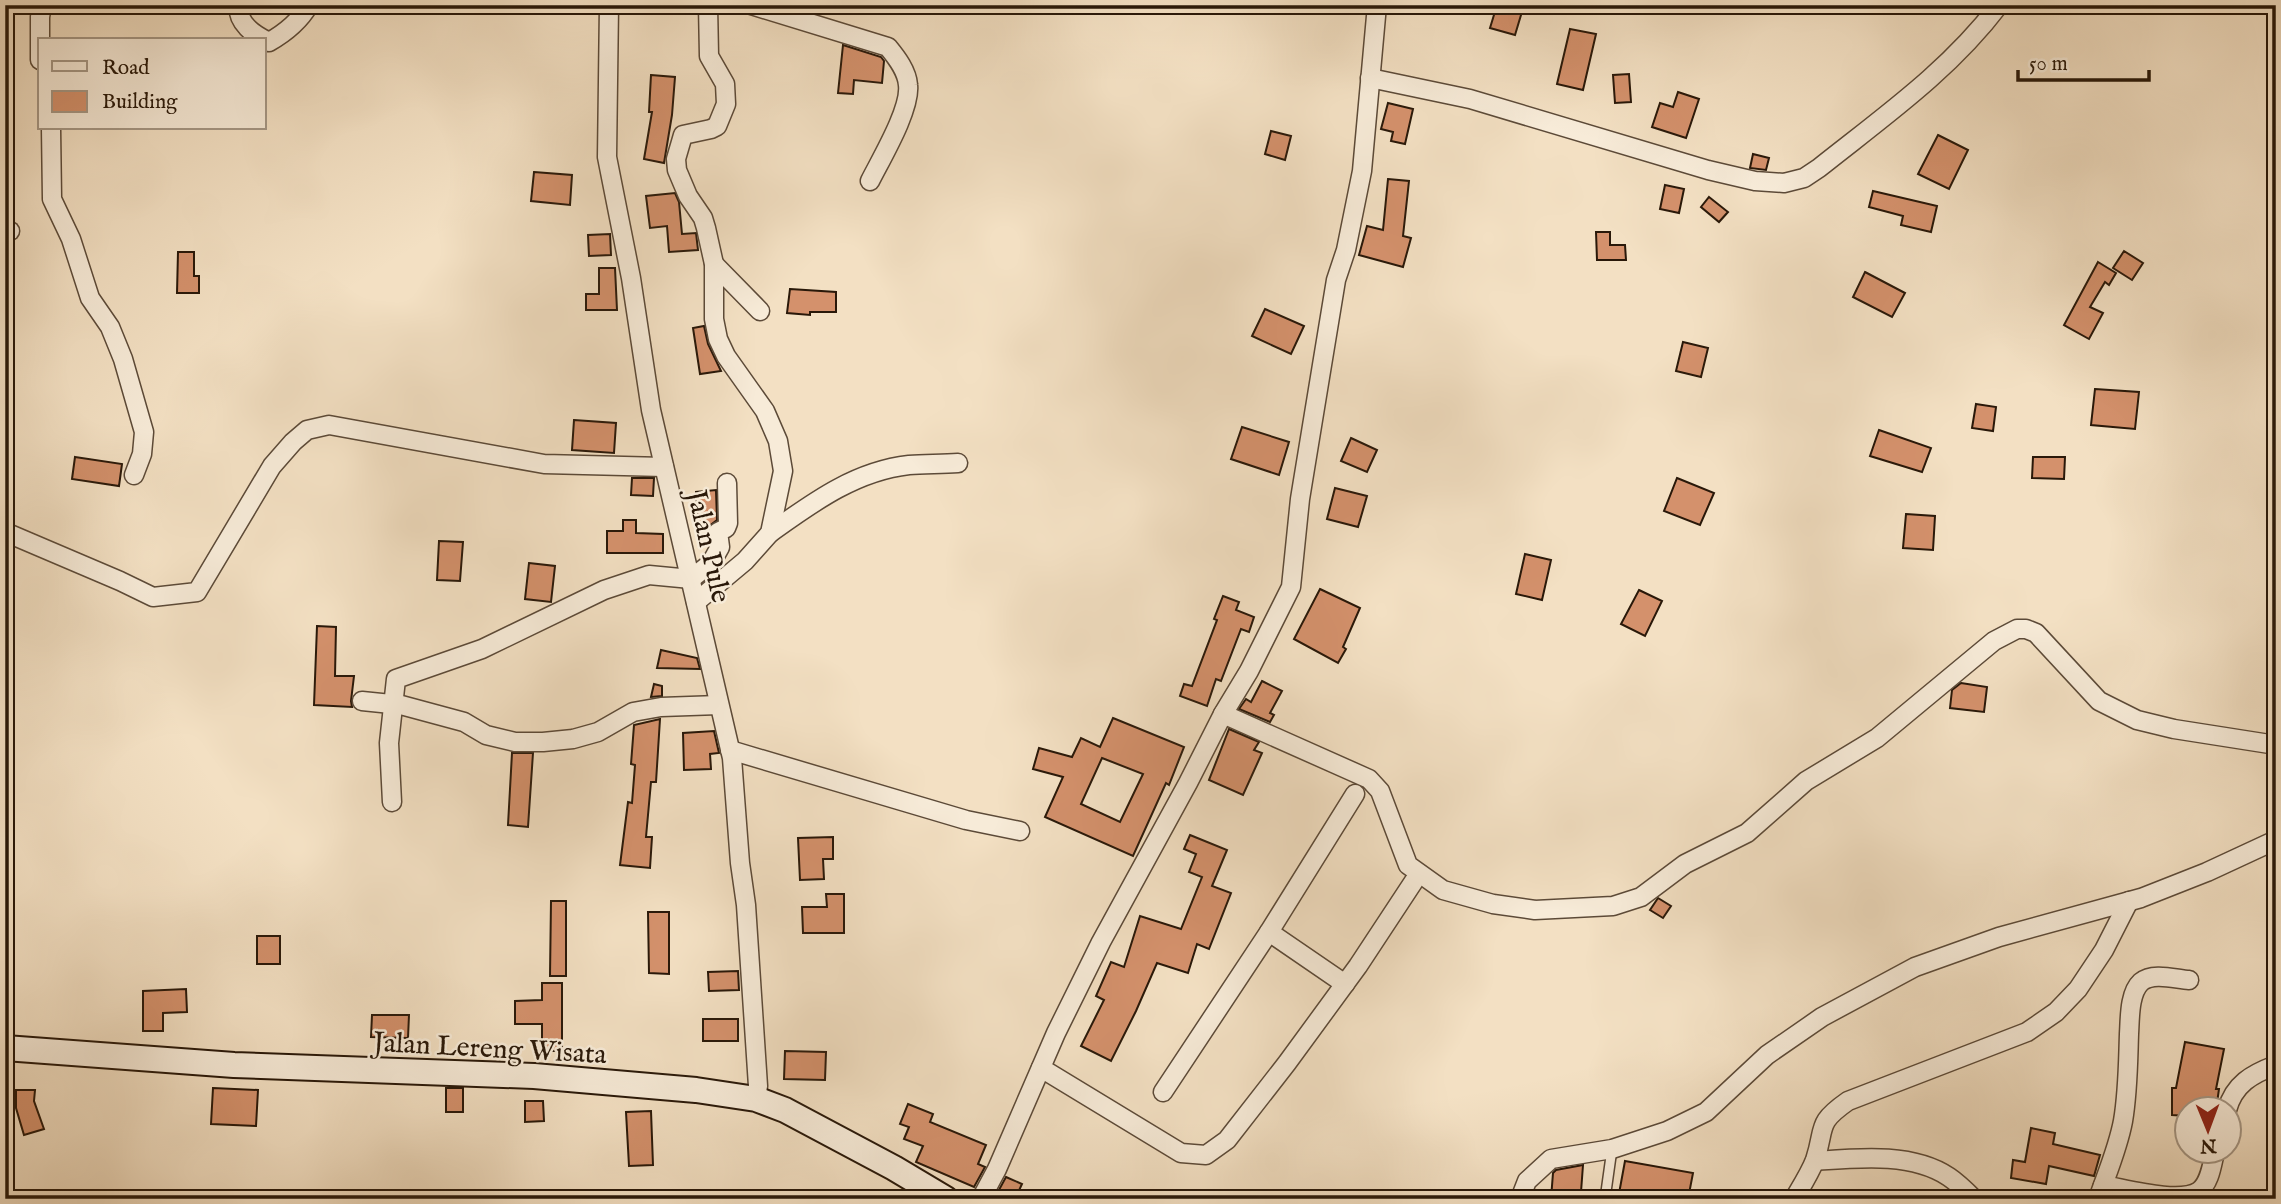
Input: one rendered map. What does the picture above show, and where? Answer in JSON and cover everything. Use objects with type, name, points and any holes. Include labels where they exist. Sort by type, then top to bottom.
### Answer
[{"type":"main road","name":"Jalan Lereng Wisata","points":[[5,1048],[234,1065],[534,1076],[695,1090],[756,1099],[785,1110],[946,1199]]},
{"type":"street","points":[[40,38],[42,5]]},
{"type":"street","points":[[238,5],[238,16],[253,34],[260,38]]},
{"type":"street","points":[[266,41],[269,43],[283,34],[302,17],[309,5]]},
{"type":"street","name":"Jalan Pule","points":[[609,5],[607,157],[631,278],[651,410],[730,750],[754,1005],[758,1086],[756,1099]]},
{"type":"street","points":[[708,5],[709,56],[724,84],[726,104],[717,126],[683,135],[676,165],[684,187],[703,218],[714,264],[714,319],[718,339],[726,356],[765,411],[778,441],[783,471],[770,533]]},
{"type":"street","points":[[751,5],[888,47],[899,61],[909,86],[908,97],[892,138],[870,181]]},
{"type":"street","points":[[981,1199],[1101,942],[1249,671],[1291,587],[1300,499],[1336,280],[1346,250],[1362,170],[1377,5]]},
{"type":"street","points":[[1370,78],[1470,99],[1708,170],[1755,181],[1784,183],[1804,178],[1819,168],[1933,78],[1977,34],[1999,5]]},
{"type":"street","points":[[51,130],[52,199],[71,239],[90,298],[110,327],[123,359],[144,432],[142,454],[134,475]]},
{"type":"street","points":[[714,264],[760,311]]},
{"type":"street","points":[[5,532],[153,597],[175,596],[198,592],[272,466],[307,430],[329,425],[544,464],[664,467]]},
{"type":"street","points":[[696,602],[745,561],[770,533],[824,495],[858,478],[907,466],[958,463]]},
{"type":"street","points":[[392,802],[389,743],[396,679],[482,649],[604,590],[649,575],[691,579],[711,563],[720,547],[718,532],[726,528],[728,523],[727,483]]},
{"type":"street","points":[[1223,715],[1369,779],[1380,790],[1408,865],[1443,890],[1493,904],[1535,910],[1612,906],[1641,897],[1685,864],[1748,833],[1806,781],[1877,738],[1994,640],[2017,629],[2036,633],[2099,701],[2137,720],[2174,729],[2276,745]]},
{"type":"street","points":[[362,701],[393,704],[464,722],[486,735],[515,742],[573,739],[598,732],[633,712],[662,707],[719,705]]},
{"type":"street","points":[[730,750],[966,820],[1020,831]]},
{"type":"street","points":[[1163,1092],[1269,932],[1355,794]]},
{"type":"street","points":[[1520,1199],[1527,1181],[1551,1159],[1612,1149],[1667,1131],[1706,1112],[1767,1055],[1800,1032],[1822,1017],[1915,967],[1999,937],[2129,901],[2207,872],[2276,840]]},
{"type":"street","points":[[1041,1068],[1181,1153],[1206,1155],[1227,1140],[1345,984],[1414,881]]},
{"type":"street","points":[[1794,1199],[1815,1161],[1823,1124],[1828,1115],[1848,1101],[2027,1032],[2056,1012],[2078,989],[2104,950],[2129,901]]},
{"type":"street","points":[[1269,932],[1345,984]]},
{"type":"street","points":[[2189,980],[2151,977],[2140,983],[2134,995],[2130,1010],[2128,1086],[2123,1123],[2101,1192],[2188,1196],[2199,1191],[2207,1182],[2211,1166]]},
{"type":"street","points":[[2234,1096],[2240,1083],[2276,1065]]},
{"type":"street","points":[[1815,1161],[1883,1157],[1911,1163],[1949,1177],[1974,1199]]},
{"type":"lane","points":[[1605,1199],[1612,1149]]},
{"type":"building","points":[[1497,5],[1524,5],[1515,35],[1490,28]]},
{"type":"building","points":[[1570,29],[1596,34],[1583,90],[1557,84]]},
{"type":"building","points":[[843,45],[881,57],[884,61],[882,83],[854,80],[853,94],[838,93]]},
{"type":"building","points":[[1629,74],[1631,102],[1615,103],[1613,75]]},
{"type":"building","points":[[651,75],[675,77],[664,163],[644,159],[652,112],[649,112]]},
{"type":"building","points":[[1678,92],[1699,99],[1686,138],[1652,127],[1660,103],[1673,107]]},
{"type":"building","points":[[1388,103],[1413,109],[1405,144],[1391,141],[1393,132],[1381,129]]},
{"type":"building","points":[[1271,131],[1291,136],[1285,160],[1265,154]]},
{"type":"building","points":[[1938,135],[1968,150],[1949,189],[1918,174]]},
{"type":"building","points":[[1753,154],[1769,158],[1766,170],[1750,168]]},
{"type":"building","points":[[534,172],[572,175],[570,205],[531,201]]},
{"type":"building","points":[[1388,179],[1409,181],[1403,236],[1411,238],[1403,267],[1359,255],[1367,226],[1383,230]]},
{"type":"building","points":[[1665,185],[1684,189],[1679,213],[1660,209]]},
{"type":"building","points":[[1873,191],[1937,206],[1931,232],[1901,225],[1903,216],[1869,207]]},
{"type":"building","points":[[675,193],[679,202],[682,234],[696,233],[698,250],[669,252],[667,226],[650,228],[646,196]]},
{"type":"building","points":[[1709,197],[1728,212],[1719,222],[1701,207]]},
{"type":"building","points":[[1596,232],[1610,232],[1610,245],[1625,245],[1626,260],[1597,260]]},
{"type":"building","points":[[610,234],[611,255],[589,256],[588,235]]},
{"type":"building","points":[[2124,251],[2143,263],[2132,280],[2113,268]]},
{"type":"building","points":[[178,252],[194,252],[194,276],[199,276],[199,293],[177,293]]},
{"type":"building","points":[[2098,262],[2116,273],[2109,285],[2105,282],[2090,307],[2103,313],[2089,339],[2064,325]]},
{"type":"building","points":[[599,268],[615,268],[617,310],[586,310],[586,294],[599,294]]},
{"type":"building","points":[[1865,272],[1905,293],[1892,317],[1853,297]]},
{"type":"building","points":[[790,289],[836,292],[836,312],[810,312],[810,315],[787,313]]},
{"type":"building","points":[[1265,309],[1304,326],[1291,354],[1252,336]]},
{"type":"building","points":[[704,326],[708,344],[721,371],[700,374],[693,328]]},
{"type":"building","points":[[1683,342],[1708,348],[1701,377],[1676,371]]},
{"type":"building","points":[[2095,389],[2139,392],[2135,429],[2091,425]]},
{"type":"building","points":[[1976,404],[1996,407],[1993,431],[1972,428]]},
{"type":"building","points":[[574,420],[616,423],[614,453],[572,450]]},
{"type":"building","points":[[1242,427],[1289,442],[1279,475],[1231,459]]},
{"type":"building","points":[[1879,430],[1931,448],[1922,472],[1870,456]]},
{"type":"building","points":[[1351,438],[1377,450],[1367,472],[1341,461]]},
{"type":"building","points":[[75,457],[122,464],[119,486],[72,479]]},
{"type":"building","points":[[2033,457],[2065,457],[2064,479],[2032,478]]},
{"type":"building","points":[[632,478],[654,478],[653,496],[631,495]]},
{"type":"building","points":[[1677,478],[1714,493],[1700,525],[1664,511]]},
{"type":"building","points":[[1335,488],[1367,496],[1358,527],[1327,519]]},
{"type":"building","points":[[716,490],[717,520],[708,527],[698,527],[696,492]]},
{"type":"building","points":[[1906,514],[1935,516],[1933,550],[1903,548]]},
{"type":"building","points":[[623,520],[636,520],[636,533],[663,534],[663,553],[607,553],[607,531],[623,531]]},
{"type":"building","points":[[439,541],[463,542],[460,581],[437,580]]},
{"type":"building","points":[[1525,554],[1551,560],[1542,600],[1516,594]]},
{"type":"building","points":[[529,563],[555,566],[551,602],[525,599]]},
{"type":"building","points":[[1320,589],[1360,608],[1343,647],[1346,649],[1338,663],[1294,639]]},
{"type":"building","points":[[1639,590],[1662,601],[1645,636],[1621,624]]},
{"type":"building","points":[[1223,596],[1239,602],[1236,610],[1254,617],[1249,632],[1241,629],[1221,681],[1216,679],[1207,706],[1180,696],[1184,684],[1192,686],[1217,620],[1214,619]]},
{"type":"building","points":[[317,626],[336,627],[335,676],[354,676],[352,707],[314,705]]},
{"type":"building","points":[[661,650],[697,658],[700,669],[657,668]]},
{"type":"building","points":[[1262,681],[1282,691],[1270,713],[1274,715],[1270,722],[1239,709],[1246,699],[1251,702]]},
{"type":"building","points":[[1961,683],[1987,687],[1984,712],[1950,708],[1952,690]]},
{"type":"building","points":[[654,684],[662,686],[662,696],[651,697]]},
{"type":"building","points":[[1113,718],[1184,747],[1169,785],[1166,783],[1133,856],[1045,817],[1063,777],[1033,769],[1039,748],[1072,757],[1081,738],[1100,747]],"holes":[[[1102,758],[1143,774],[1120,822],[1081,804]]]},
{"type":"building","points":[[660,719],[656,782],[651,782],[646,837],[652,837],[650,868],[620,865],[628,802],[632,803],[634,725]]},
{"type":"building","points":[[1229,729],[1259,742],[1254,750],[1262,753],[1243,795],[1209,780]]},
{"type":"building","points":[[714,731],[719,753],[710,754],[711,769],[684,770],[683,733]]},
{"type":"building","points":[[512,753],[533,753],[528,827],[508,825]]},
{"type":"building","points":[[1190,835],[1227,850],[1212,886],[1231,893],[1209,949],[1197,944],[1188,973],[1157,963],[1111,1061],[1081,1046],[1104,1000],[1096,996],[1111,962],[1124,967],[1140,916],[1181,929],[1202,877],[1189,872],[1196,854],[1184,849]]},
{"type":"building","points":[[833,837],[833,859],[823,859],[824,879],[800,880],[798,838]]},
{"type":"building","points":[[826,894],[844,894],[844,933],[803,933],[802,907],[827,907]]},
{"type":"building","points":[[1658,898],[1671,906],[1663,918],[1650,910]]},
{"type":"building","points":[[551,901],[566,901],[566,976],[550,976]]},
{"type":"building","points":[[648,912],[669,912],[669,974],[649,973]]},
{"type":"building","points":[[257,936],[280,936],[280,964],[257,964]]},
{"type":"building","points":[[738,971],[739,990],[709,991],[708,972]]},
{"type":"building","points":[[542,983],[562,983],[562,1051],[542,1051],[542,1024],[515,1024],[515,1001],[542,1000]]},
{"type":"building","points":[[186,989],[187,1012],[163,1013],[163,1031],[143,1031],[143,991]]},
{"type":"building","points":[[372,1015],[409,1015],[408,1038],[371,1037]]},
{"type":"building","points":[[703,1019],[738,1019],[738,1041],[703,1041]]},
{"type":"building","points":[[2185,1042],[2224,1049],[2216,1089],[2219,1089],[2218,1096],[2172,1096],[2172,1088],[2176,1088]]},
{"type":"building","points":[[785,1051],[826,1052],[825,1080],[784,1079]]},
{"type":"building","points":[[213,1088],[258,1090],[256,1126],[211,1124]]},
{"type":"building","points":[[446,1088],[463,1088],[463,1112],[446,1112]]},
{"type":"building","points":[[16,1090],[35,1090],[34,1101],[44,1129],[24,1135],[16,1108]]},
{"type":"building","points":[[525,1101],[543,1101],[544,1121],[525,1122]]},
{"type":"building","points":[[908,1104],[933,1114],[930,1122],[986,1145],[978,1164],[985,1167],[974,1187],[916,1162],[923,1146],[904,1139],[909,1127],[900,1124]]},
{"type":"building","points":[[651,1111],[653,1165],[629,1166],[626,1112]]},
{"type":"building","points":[[2031,1128],[2055,1133],[2053,1144],[2100,1155],[2094,1176],[2049,1166],[2046,1184],[2011,1178],[2013,1160],[2025,1162]]},
{"type":"building","points":[[1625,1161],[1693,1173],[1688,1199],[1618,1199]]},
{"type":"building","points":[[1583,1165],[1578,1199],[1551,1199],[1553,1173],[1556,1170]]},
{"type":"building","points":[[1006,1177],[1022,1184],[1015,1199],[994,1199]]}]
